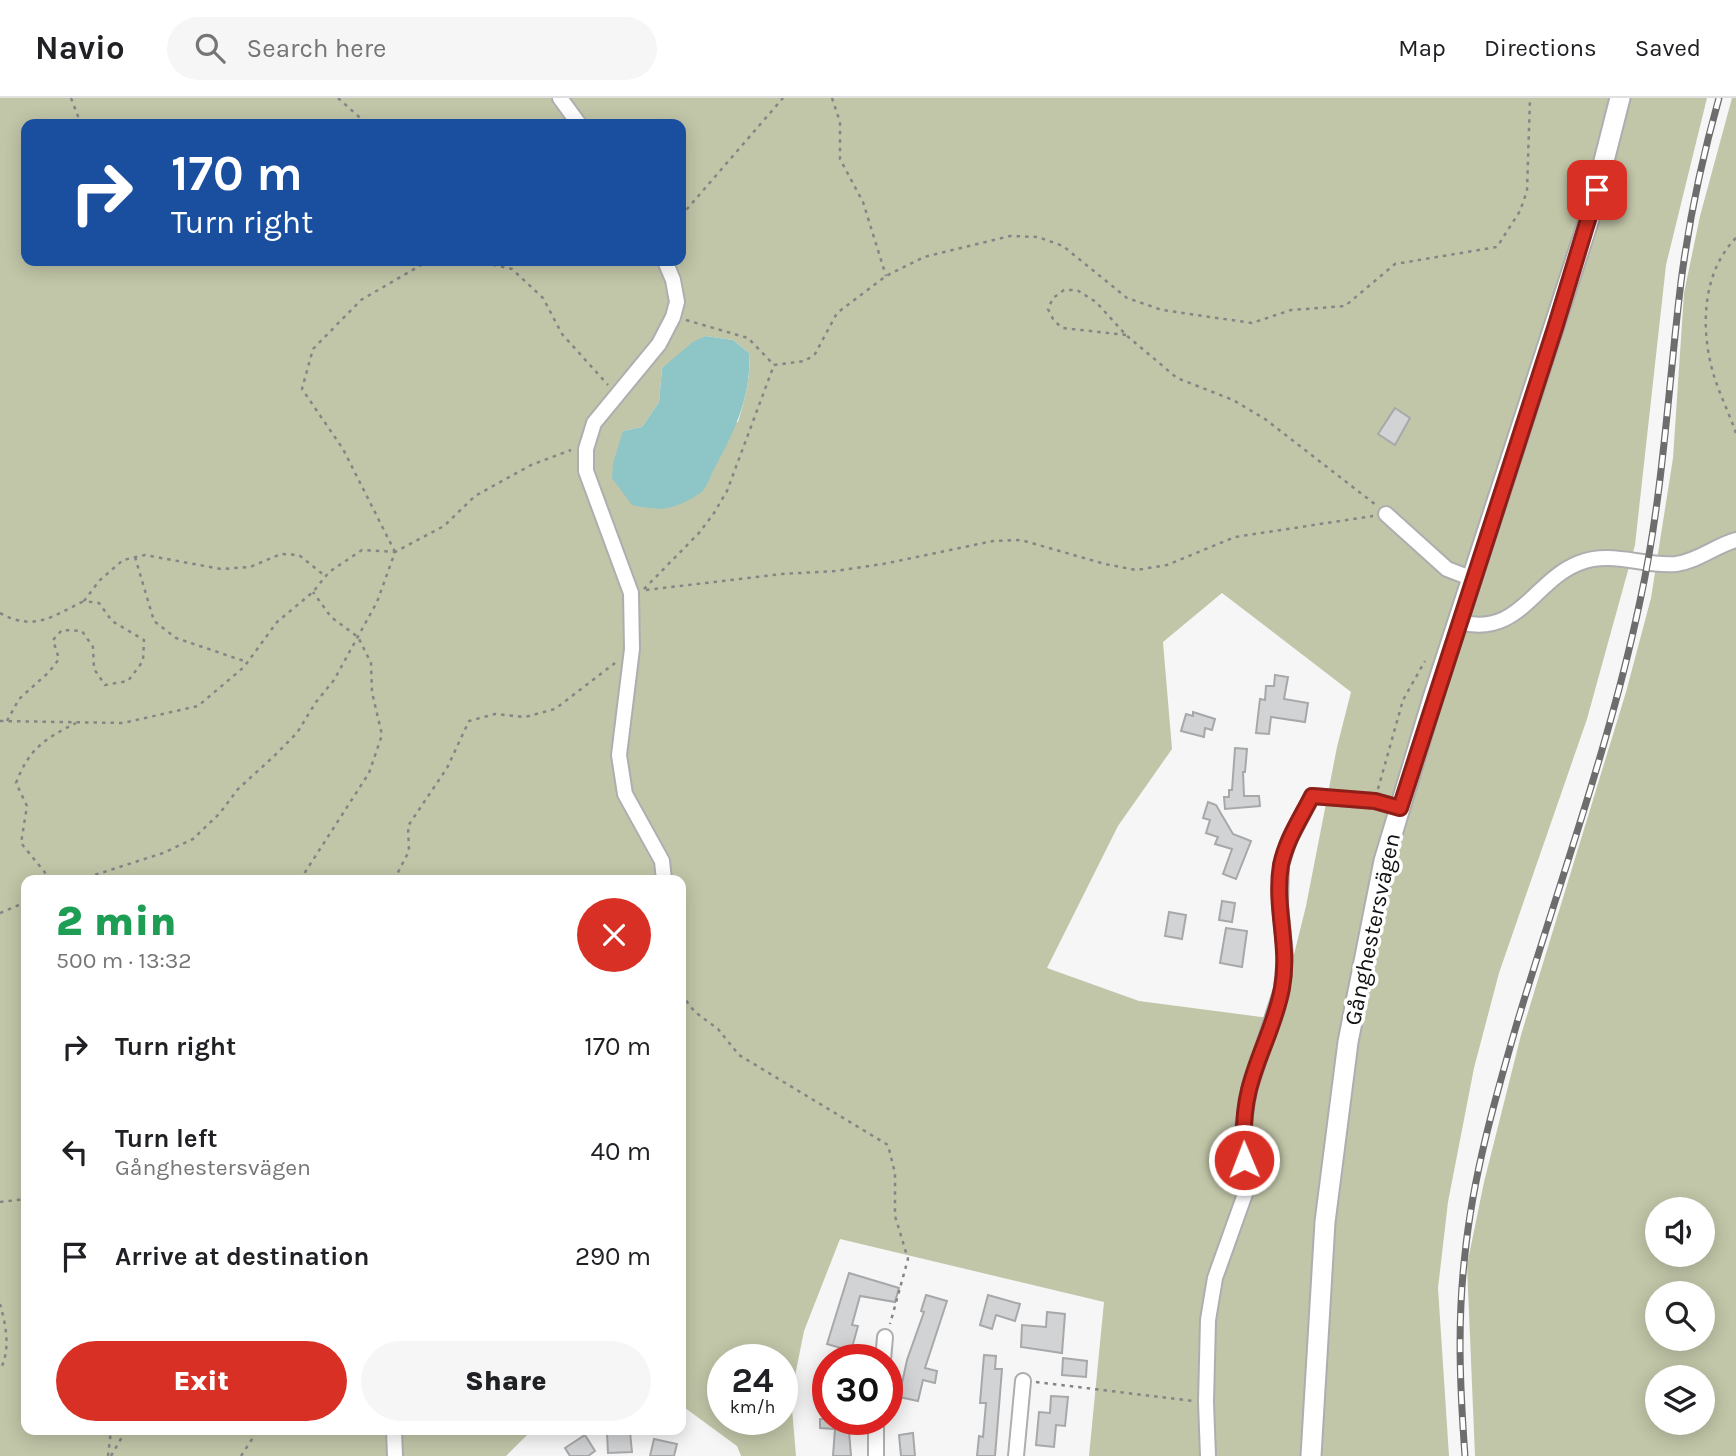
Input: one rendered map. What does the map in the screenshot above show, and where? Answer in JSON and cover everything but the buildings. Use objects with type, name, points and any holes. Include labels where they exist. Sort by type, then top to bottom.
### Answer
[{"type":"street","points":[[560,98],[575,119]]},
{"type":"street","name":"Gånghestersvägen","points":[[1311,1456],[1325,1222],[1348,1042],[1384,861],[1590,216],[1620,98]]},
{"type":"street","points":[[663,875],[662,861],[625,794],[619,755],[632,649],[631,593],[586,471],[586,449],[594,423],[659,344],[673,317],[677,302],[667,266]]},
{"type":"street","points":[[1386,514],[1447,569],[1473,579]]},
{"type":"street","points":[[1459,622],[1484,625],[1521,610],[1563,571],[1578,563],[1619,557],[1657,563],[1684,563],[1736,540]]},
{"type":"street","points":[[1208,1456],[1208,1320],[1215,1278],[1245,1194],[1243,1127],[1249,1090],[1282,989],[1285,956],[1280,892],[1281,865],[1289,840],[1312,796],[1375,801],[1400,808]]},
{"type":"street","points":[[884,1344],[885,1337]]},
{"type":"street","points":[[1016,1456],[1023,1381]]},
{"type":"street","points":[[394,1435],[395,1456]]},
{"type":"street","points":[[876,1435],[876,1456]]},
{"type":"path","points":[[71,98],[79,119]]},
{"type":"path","points":[[338,98],[362,119]]},
{"type":"path","points":[[686,210],[783,98]]},
{"type":"path","points":[[832,98],[840,122],[840,159],[863,202],[886,276]]},
{"type":"path","points":[[774,365],[805,361],[815,354],[837,313],[886,276],[924,257],[1010,236],[1038,237],[1063,246],[1127,298],[1162,310],[1252,323],[1291,310],[1345,306],[1395,264],[1497,247],[1520,211],[1527,191],[1530,98]]},
{"type":"path","points":[[1736,238],[1718,260],[1705,320],[1716,381],[1736,433]]},
{"type":"path","points":[[95,875],[163,853],[193,839],[220,813],[238,789],[297,733],[316,702],[334,680],[377,602],[396,552],[343,449],[303,389],[313,349],[361,300],[420,266]]},
{"type":"path","points":[[498,266],[512,269],[543,298],[562,334],[617,394]]},
{"type":"path","points":[[1126,335],[1063,328],[1054,321],[1048,309],[1053,298],[1064,290],[1077,290],[1096,302],[1126,335],[1177,378],[1233,400],[1265,419],[1386,514]]},
{"type":"path","points":[[673,317],[748,338],[774,365]]},
{"type":"path","points":[[774,365],[727,491],[699,533],[644,590],[782,574],[835,571],[979,544],[1021,540],[1136,570],[1167,565],[1235,537],[1386,514]]},
{"type":"path","points":[[0,721],[123,723],[198,706],[247,663],[277,622],[313,592],[325,576],[362,550],[396,552],[444,526],[475,496],[531,465],[570,450],[586,449]]},
{"type":"path","points":[[0,613],[8,618],[38,623],[84,601],[99,581],[123,560],[145,555],[221,569],[250,567],[281,554],[299,555],[325,576]]},
{"type":"path","points":[[135,557],[154,621],[176,638],[247,663]]},
{"type":"path","points":[[303,875],[369,773],[382,735],[372,692],[371,663],[358,637],[331,617],[313,592]]},
{"type":"path","points":[[7,722],[19,699],[49,672],[59,659],[53,640],[62,630],[82,631],[93,646],[94,669],[105,685],[128,681],[143,661],[144,640],[112,621],[99,603],[84,601]]},
{"type":"path","points":[[397,875],[409,851],[408,826],[447,768],[469,721],[495,714],[525,717],[555,709],[632,649]]},
{"type":"path","points":[[47,875],[21,843],[27,806],[16,783],[25,760],[48,736],[78,722]]},
{"type":"path","points":[[0,913],[21,904]]},
{"type":"path","points":[[686,1000],[695,1012],[718,1029],[739,1055],[888,1145],[895,1173],[895,1216],[908,1259],[885,1337]]},
{"type":"path","points":[[0,1202],[21,1200]]},
{"type":"path","points":[[0,1304],[7,1330],[4,1364],[0,1370]]},
{"type":"path","points":[[1023,1381],[1206,1402]]},
{"type":"path","points":[[109,1456],[111,1435]]},
{"type":"path","points":[[109,1456],[123,1435]]},
{"type":"path","points":[[241,1456],[255,1435]]},
{"type":"green space","points":[[0,98],[1707,98],[1666,265],[1635,545],[1587,719],[1499,973],[1474,1068],[1448,1202],[1438,1288],[1449,1456],[1089,1456],[1104,1302],[840,1239],[804,1331],[798,1361],[798,1344],[707,1344],[707,1424],[686,1409],[686,875],[21,875],[21,1435],[527,1435],[506,1456],[0,1456]],"holes":[[[706,336],[733,340],[749,353],[748,379],[738,422],[623,431],[642,427],[659,402],[662,368]],[[1222,593],[1351,692],[1337,747],[1306,906],[1279,1015],[1269,1018],[1139,1001],[1047,968],[1118,826],[1172,749],[1163,642]]]},
{"type":"green space","points":[[1732,98],[1736,98],[1736,1456],[1475,1456],[1467,1265],[1484,1182],[1521,1035],[1626,692],[1651,598],[1673,458],[1684,293],[1700,216]]},
{"type":"green space","points":[[722,1435],[794,1435],[796,1456],[741,1456],[737,1446]]},
{"type":"water","points":[[706,336],[733,340],[749,353],[747,385],[734,429],[701,492],[674,507],[632,505],[612,478],[613,463],[623,431],[642,427],[659,402],[662,368],[694,341]]},
{"type":"railway","points":[[1465,1456],[1460,1330],[1465,1254],[1473,1195],[1517,1023],[1599,760],[1640,601],[1660,482],[1684,259],[1697,189],[1719,98]]},
{"type":"route","points":[[1244,1160],[1243,1127],[1249,1090],[1282,989],[1285,956],[1280,905],[1281,865],[1289,840],[1312,796],[1375,801],[1400,808],[1597,190]]}]
